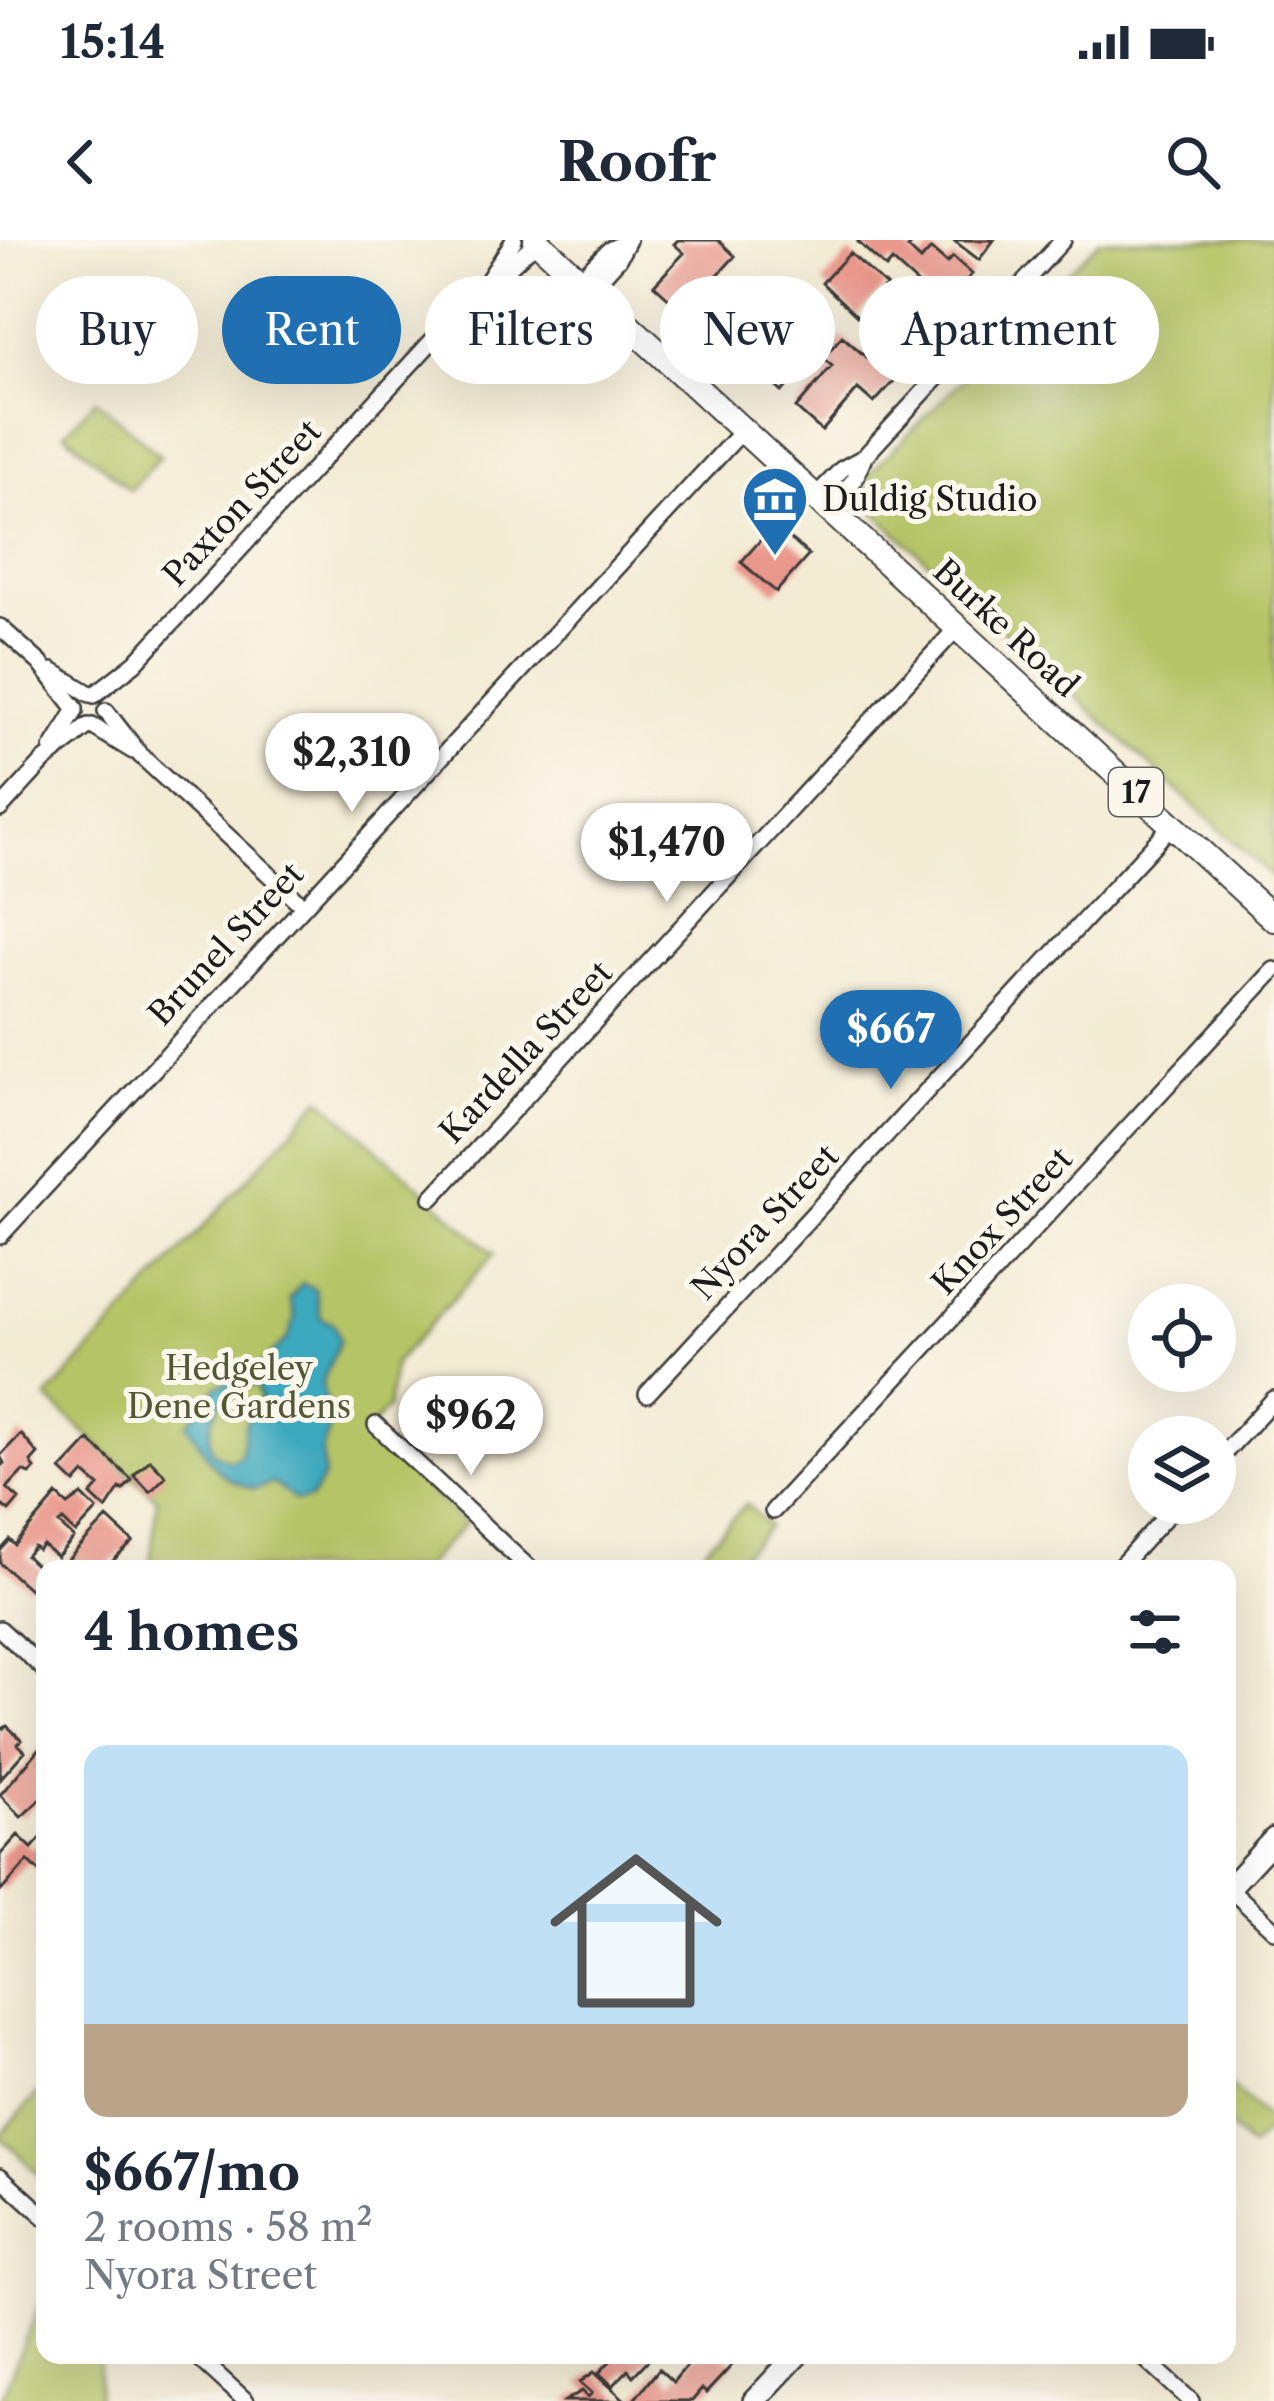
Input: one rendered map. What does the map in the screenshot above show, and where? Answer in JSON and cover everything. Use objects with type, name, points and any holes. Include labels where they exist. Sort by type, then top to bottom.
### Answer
[{"type":"main road","name":"Burke Road","points":[[536,240],[574,276]]},
{"type":"main road","name":"Burke Road","points":[[636,333],[1274,919]]},
{"type":"main road","points":[[1236,1880],[1274,1839]]},
{"type":"main road","points":[[754,2401],[787,2364]]},
{"type":"street","name":"Paxton Street","points":[[491,276],[514,240]]},
{"type":"street","name":"Paxton Street","points":[[495,276],[536,240]]},
{"type":"street","points":[[821,504],[842,469],[864,457],[1063,240]]},
{"type":"street","points":[[590,276],[609,250],[627,241]]},
{"type":"street","name":"Paxton Street","points":[[92,695],[135,663],[425,348]]},
{"type":"street","name":"Brunel Street","points":[[0,1236],[742,431]]},
{"type":"street","points":[[0,627],[40,663],[92,695],[141,756],[303,906]]},
{"type":"street","name":"Kardella Street","points":[[432,1198],[957,628]]},
{"type":"street","points":[[40,663],[79,721],[141,756]]},
{"type":"street","name":"Paxton Street","points":[[106,710],[135,663]]},
{"type":"street","points":[[44,761],[79,700],[92,695]]},
{"type":"street","points":[[0,809],[44,761],[103,720],[106,710]]},
{"type":"street","name":"Nyora Street","points":[[647,1394],[1172,825]]},
{"type":"street","name":"Knox Street","points":[[773,1511],[1274,970]]},
{"type":"street","points":[[1236,1440],[1274,1399]]},
{"type":"street","points":[[376,1425],[520,1560]]},
{"type":"street","points":[[1126,1560],[1159,1524]]},
{"type":"street","points":[[0,1629],[36,1662]]},
{"type":"street","points":[[1236,1896],[1274,1930]]},
{"type":"street","points":[[0,2176],[36,2209]]},
{"type":"street","points":[[206,2364],[246,2401]]},
{"type":"street","points":[[1151,2364],[1191,2401]]},
{"type":"green space","points":[[1100,240],[1274,240],[1274,879],[872,510],[869,474],[958,384],[1159,384],[1159,276],[1064,276]]},
{"type":"green space","points":[[96,399],[160,456],[130,490],[65,433]]},
{"type":"green space","name":"Hedgeley Dene Gardens","points":[[321,1098],[494,1254],[394,1364],[388,1408],[366,1432],[465,1524],[431,1560],[151,1560],[157,1499],[47,1398]]},
{"type":"green space","points":[[746,1504],[769,1526],[737,1560],[706,1560],[700,1554]]},
{"type":"green space","points":[[1236,2090],[1273,2124],[1251,2148],[1236,2134]]},
{"type":"green space","points":[[36,2095],[36,2172],[0,2136]]},
{"type":"green space","points":[[36,2313],[36,2364],[99,2364],[97,2401],[0,2401]]},
{"type":"water","points":[[302,1283],[315,1289],[321,1318],[334,1324],[340,1340],[322,1383],[330,1428],[322,1451],[324,1476],[311,1498],[296,1501],[273,1483],[254,1489],[228,1478],[212,1463],[187,1424],[218,1386],[254,1372],[288,1338],[295,1318],[290,1299]],"holes":[[[257,1385],[261,1399],[246,1422],[240,1455],[230,1461],[212,1451],[211,1427],[225,1398]]]},
{"type":"building","points":[[678,240],[718,240],[735,256],[717,276],[662,276],[684,253],[674,244]]},
{"type":"building","points":[[915,240],[908,248],[921,260],[931,249],[947,263],[953,257],[972,274],[909,276],[892,261],[886,268],[858,242]]},
{"type":"building","points":[[953,240],[994,240],[979,260]]},
{"type":"building","points":[[850,253],[875,276],[859,276],[858,317],[835,295],[835,276],[829,276]]},
{"type":"building","points":[[842,336],[859,351],[859,384],[891,384],[874,403],[858,389],[822,431],[796,408],[817,384],[835,384],[835,344]]},
{"type":"building","name":"Duldig Studio","points":[[774,525],[809,555],[776,592],[741,562]]},
{"type":"building","points":[[21,1434],[38,1454],[31,1462],[35,1469],[30,1474],[23,1471],[7,1488],[19,1499],[9,1511],[3,1506],[0,1510],[0,1467],[4,1463],[0,1456]]},
{"type":"building","points":[[89,1440],[132,1480],[106,1509],[91,1495],[99,1486],[84,1473],[75,1483],[61,1470]]},
{"type":"building","points":[[150,1460],[166,1476],[150,1492],[134,1475]]},
{"type":"building","points":[[57,1495],[68,1505],[82,1495],[97,1510],[76,1533],[63,1521],[59,1524],[74,1538],[57,1557],[43,1545],[26,1556],[36,1565],[36,1582],[29,1589],[0,1563],[0,1551],[10,1540],[15,1545]]},
{"type":"building","points":[[107,1518],[133,1542],[114,1560],[67,1560]]},
{"type":"building","points":[[0,1726],[7,1726],[22,1740],[18,1744],[25,1751],[0,1779]]},
{"type":"building","points":[[36,1753],[36,1803],[21,1817],[0,1795]]},
{"type":"building","points":[[18,1835],[32,1848],[36,1844],[36,1869],[28,1861],[0,1892],[0,1855]]},
{"type":"building","points":[[607,2364],[644,2364],[633,2376],[628,2370],[613,2386],[599,2373]]},
{"type":"building","points":[[688,2364],[733,2364],[692,2401],[633,2401],[659,2369],[673,2382]]},
{"type":"building","points":[[594,2372],[626,2401],[565,2401],[582,2391],[588,2397],[592,2393],[580,2382]]},
{"type":"place","name":"Duldig Studio","points":[[775,558]]}]
